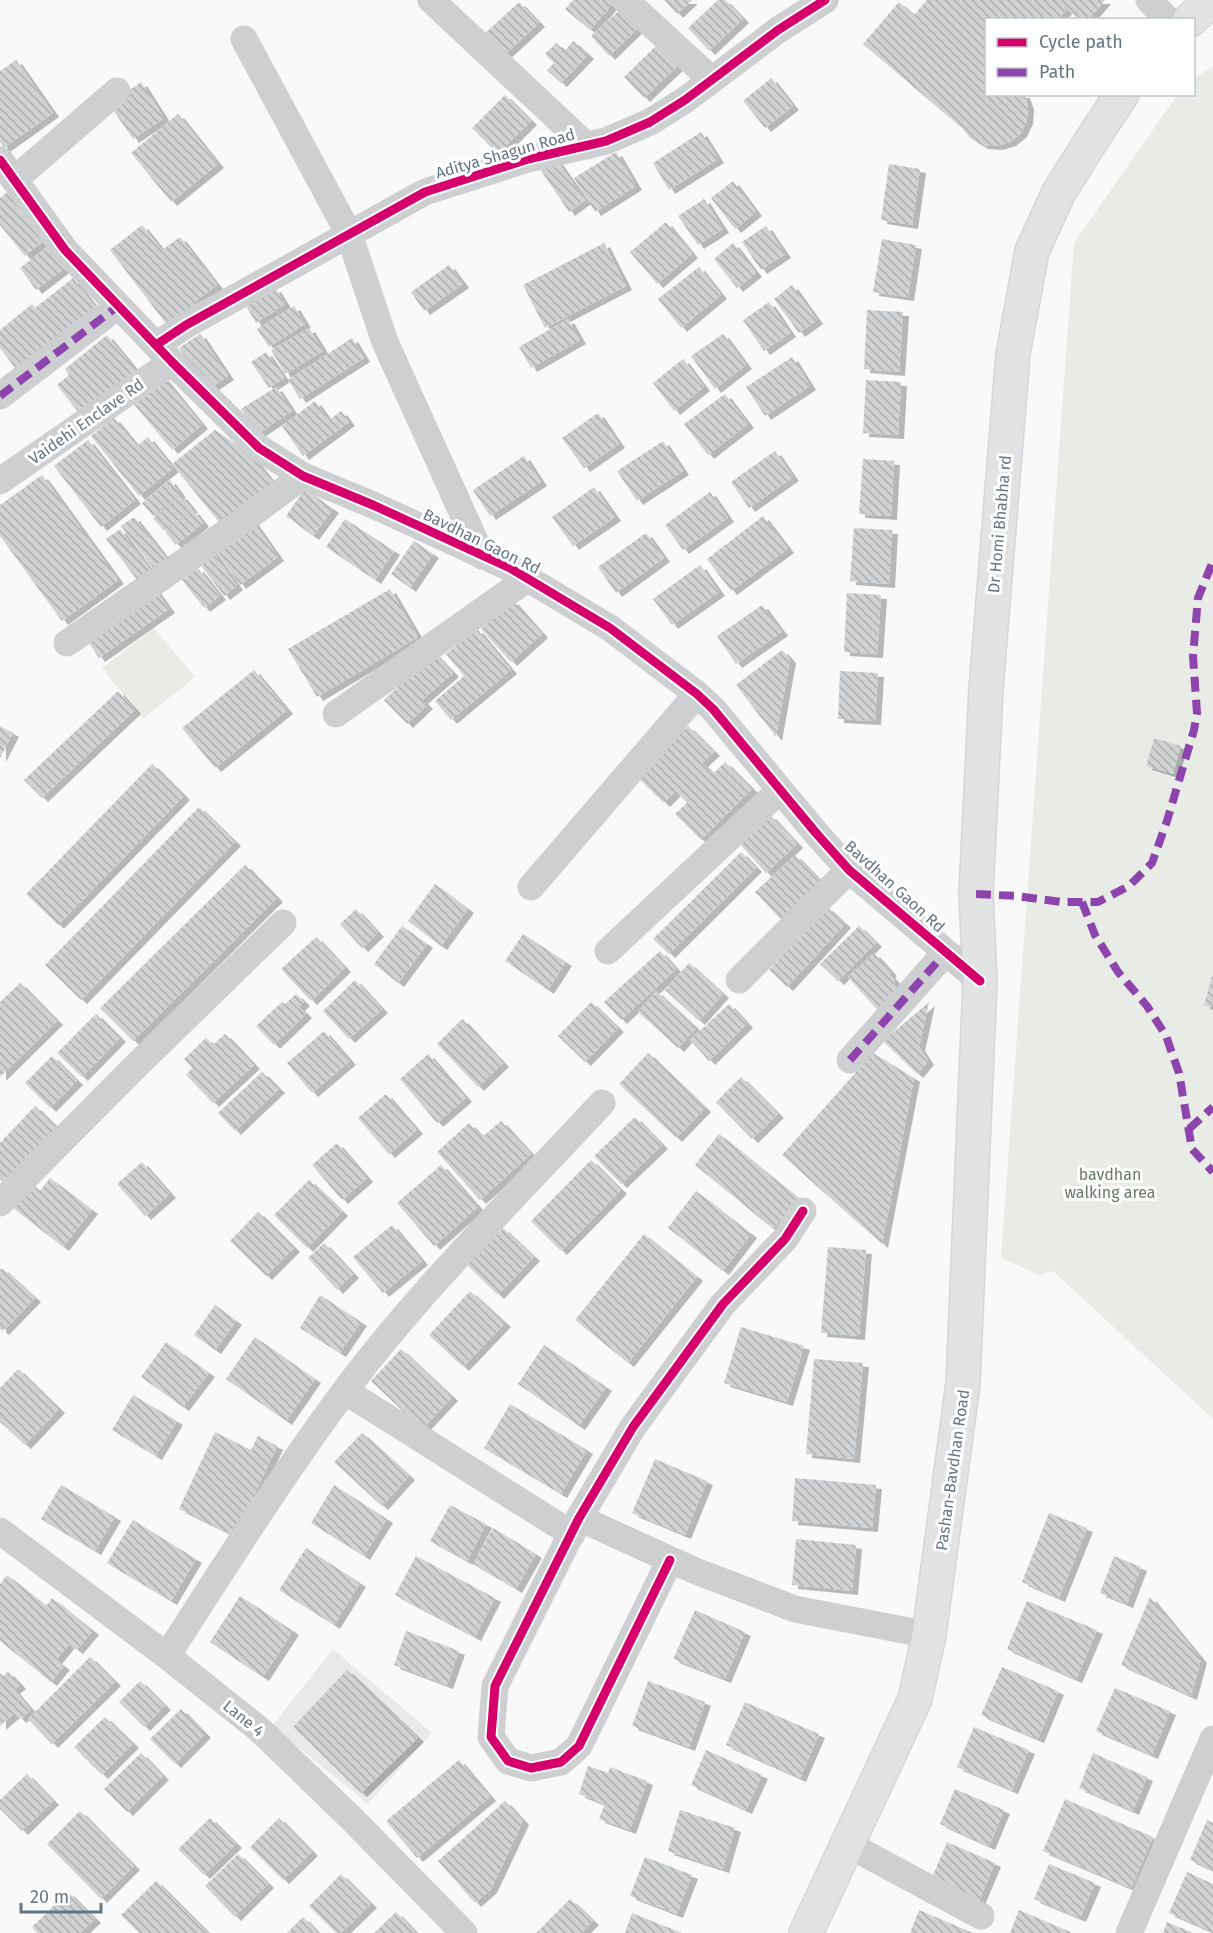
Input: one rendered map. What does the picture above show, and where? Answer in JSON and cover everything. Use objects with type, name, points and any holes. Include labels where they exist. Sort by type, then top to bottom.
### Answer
[{"type":"main road","points":[[1192,18],[1212,0]]},
{"type":"main road","name":"Dr Homi Bhabha rd","points":[[980,981],[976,894],[986,689],[1013,354],[1032,250],[1059,192],[1121,96]]},
{"type":"main road","name":"Pashan-Bavdhan Road","points":[[806,1933],[915,1699],[930,1635],[963,1383],[980,981]]},
{"type":"street","points":[[431,0],[587,146]]},
{"type":"street","points":[[626,0],[712,80]]},
{"type":"street","points":[[1149,0],[1166,18]]},
{"type":"street","name":"Aditya Shagun Road","points":[[164,353],[186,325],[424,192],[528,159],[606,141],[650,122],[712,80],[808,4]]},
{"type":"street","points":[[244,39],[349,234],[385,342],[482,556]]},
{"type":"street","points":[[7,170],[117,91]]},
{"type":"street","name":"Bavdhan Gaon Rd","points":[[7,170],[65,250],[258,448],[303,476],[373,505],[527,579],[610,628],[697,694],[713,709],[849,870],[980,981]]},
{"type":"street","points":[[0,396],[118,306]]},
{"type":"street","name":"Vaidehi Enclave Rd","points":[[0,481],[164,353]]},
{"type":"street","points":[[67,643],[237,525],[303,476]]},
{"type":"street","points":[[336,714],[527,579]]},
{"type":"street","points":[[531,887],[697,694]]},
{"type":"street","points":[[608,951],[780,790]]},
{"type":"street","points":[[739,980],[849,870]]},
{"type":"street","points":[[0,1203],[283,923]]},
{"type":"street","points":[[850,1060],[946,952]]},
{"type":"street","points":[[167,1656],[260,1511],[345,1391],[423,1296],[602,1103]]},
{"type":"street","points":[[670,1560],[579,1746],[561,1762],[531,1768],[508,1761],[491,1737],[495,1686],[575,1526],[633,1427],[723,1304],[785,1239],[803,1212]]},
{"type":"street","points":[[345,1391],[575,1526],[795,1609],[930,1635]]},
{"type":"street","name":"Lane 4","points":[[2,1535],[167,1656],[260,1730],[464,1933]]},
{"type":"street","points":[[1129,1933],[1213,1738]]},
{"type":"street","points":[[847,1844],[981,1916]]},
{"type":"shaded area","points":[[333,1649],[432,1733],[368,1804],[272,1726]]},
{"type":"green space","name":"bavdhan walking area","points":[[1213,66],[1213,1419],[1053,1271],[1040,1275],[1001,1258],[1074,243],[1176,96],[1195,96],[1195,77]]},
{"type":"green space","points":[[154,628],[195,677],[143,719],[102,668]]},
{"type":"building","points":[[573,0],[616,0],[590,30],[565,9]]},
{"type":"building","points":[[664,0],[692,0],[677,14]]},
{"type":"building","points":[[718,0],[725,0],[743,19],[709,51],[688,28]]},
{"type":"building","points":[[927,0],[1105,0],[1090,18],[1077,18],[1067,9],[1060,18],[985,18],[985,96],[1025,96],[1028,106],[1027,120],[1021,133],[1010,142],[997,146],[982,145],[970,138],[963,129],[863,44],[899,2],[914,15]]},
{"type":"building","points":[[519,2],[539,23],[500,59],[480,38]]},
{"type":"building","points":[[622,8],[639,27],[609,56],[591,36]]},
{"type":"building","points":[[573,41],[588,55],[561,83],[547,70],[554,63],[545,54],[556,43],[565,51]]},
{"type":"building","points":[[661,41],[682,62],[644,98],[624,77]]},
{"type":"building","points":[[16,60],[53,113],[4,148],[0,142],[0,71]]},
{"type":"building","points":[[771,78],[793,106],[765,128],[743,101]]},
{"type":"building","points":[[141,82],[164,118],[133,139],[109,104]]},
{"type":"building","points":[[505,95],[531,121],[498,154],[472,128]]},
{"type":"building","points":[[178,114],[218,164],[171,202],[131,153]]},
{"type":"building","points":[[701,132],[718,159],[669,190],[653,163]]},
{"type":"building","points":[[616,152],[636,186],[595,212],[574,178]]},
{"type":"building","points":[[555,158],[585,200],[569,212],[540,169]]},
{"type":"building","points":[[889,164],[920,169],[912,225],[881,220]]},
{"type":"building","points":[[733,181],[756,212],[735,229],[711,198]]},
{"type":"building","points":[[10,190],[47,238],[25,256],[0,225],[0,198]]},
{"type":"building","points":[[704,199],[723,229],[698,245],[678,216]]},
{"type":"building","points":[[666,222],[692,254],[657,284],[630,252]]},
{"type":"building","points":[[142,225],[162,250],[180,237],[217,285],[196,301],[199,306],[170,329],[110,250]]},
{"type":"building","points":[[766,226],[785,254],[761,270],[742,242]]},
{"type":"building","points":[[882,239],[916,245],[908,297],[873,292]]},
{"type":"building","points":[[604,243],[626,286],[545,328],[523,285]]},
{"type":"building","points":[[733,243],[756,273],[737,288],[714,259]]},
{"type":"building","points":[[50,245],[66,267],[36,290],[20,268]]},
{"type":"building","points":[[449,265],[463,284],[424,311],[411,292]]},
{"type":"building","points":[[699,267],[721,295],[681,328],[658,299]]},
{"type":"building","points":[[73,278],[95,307],[18,372],[0,348],[0,330],[32,304],[35,308]]},
{"type":"building","points":[[792,285],[817,320],[799,333],[774,299]]},
{"type":"building","points":[[275,288],[285,304],[256,323],[246,306]]},
{"type":"building","points":[[769,302],[790,333],[764,351],[743,320]]},
{"type":"building","points":[[294,306],[305,324],[269,347],[257,329]]},
{"type":"building","points":[[867,310],[903,312],[899,372],[864,369]]},
{"type":"building","points":[[568,319],[580,340],[531,368],[519,347]]},
{"type":"building","points":[[309,328],[323,351],[285,374],[271,350]]},
{"type":"building","points":[[200,334],[228,376],[207,390],[179,348]]},
{"type":"building","points":[[723,334],[746,365],[715,389],[691,356]]},
{"type":"building","points":[[107,335],[138,373],[82,417],[57,385],[69,375],[65,369]]},
{"type":"building","points":[[352,338],[364,358],[300,399],[288,380]]},
{"type":"building","points":[[266,352],[284,378],[269,388],[251,362]]},
{"type":"building","points":[[792,357],[810,386],[765,416],[746,387]]},
{"type":"building","points":[[683,359],[704,387],[674,411],[653,383]]},
{"type":"building","points":[[163,377],[202,425],[172,450],[132,402]]},
{"type":"building","points":[[866,380],[901,382],[898,435],[863,433]]},
{"type":"building","points":[[276,387],[292,411],[257,434],[241,409]]},
{"type":"building","points":[[725,394],[748,424],[708,455],[684,424]]},
{"type":"building","points":[[315,401],[329,420],[341,411],[349,422],[303,456],[282,426]]},
{"type":"building","points":[[598,413],[619,444],[584,468],[562,438]]},
{"type":"building","points":[[114,418],[137,446],[148,437],[173,468],[139,496],[91,436]]},
{"type":"building","points":[[215,430],[249,453],[275,485],[223,527],[172,464]]},
{"type":"building","points":[[88,440],[135,500],[101,527],[54,466]]},
{"type":"building","points":[[663,441],[683,471],[637,501],[617,471]]},
{"type":"building","points":[[775,451],[793,477],[749,508],[731,482]]},
{"type":"building","points":[[524,456],[541,482],[490,516],[473,490]]},
{"type":"building","points":[[863,459],[894,461],[891,516],[859,514]]},
{"type":"building","points":[[42,475],[118,580],[62,621],[0,536],[0,505]]},
{"type":"building","points":[[170,480],[180,494],[153,516],[142,503]]},
{"type":"building","points":[[594,487],[615,517],[573,546],[552,517]]},
{"type":"building","points":[[305,489],[333,509],[313,536],[286,516]]},
{"type":"building","points":[[710,492],[728,518],[683,550],[665,525]]},
{"type":"building","points":[[181,495],[192,509],[164,531],[153,518]]},
{"type":"building","points":[[193,510],[203,523],[176,545],[165,532]]},
{"type":"building","points":[[763,516],[788,549],[731,591],[707,559]]},
{"type":"building","points":[[134,517],[170,563],[157,573],[121,526]]},
{"type":"building","points":[[345,519],[394,551],[375,580],[326,547]]},
{"type":"building","points":[[252,520],[278,557],[240,585],[213,547]]},
{"type":"building","points":[[854,528],[892,530],[889,584],[850,581]]},
{"type":"building","points":[[120,529],[154,575],[141,585],[106,539]]},
{"type":"building","points":[[646,533],[664,558],[616,593],[598,567]]},
{"type":"building","points":[[414,541],[433,554],[410,588],[391,574]]},
{"type":"building","points":[[211,549],[237,586],[224,596],[197,560]]},
{"type":"building","points":[[700,565],[719,592],[672,625],[653,599]]},
{"type":"building","points":[[198,568],[220,596],[204,608],[182,580]]},
{"type":"building","points":[[154,588],[169,609],[99,658],[85,637]]},
{"type":"building","points":[[390,589],[418,637],[317,697],[288,649]]},
{"type":"building","points":[[847,593],[881,595],[877,654],[844,652]]},
{"type":"building","points":[[512,600],[542,634],[511,662],[481,629]]},
{"type":"building","points":[[762,605],[782,632],[736,664],[717,636]]},
{"type":"building","points":[[477,629],[511,670],[451,720],[435,701],[464,676],[446,654]]},
{"type":"building","points":[[782,650],[790,659],[776,737],[736,685]]},
{"type":"building","points":[[434,653],[453,673],[422,700],[427,705],[407,724],[384,700]]},
{"type":"building","points":[[254,670],[287,710],[215,768],[182,728]]},
{"type":"building","points":[[840,671],[878,673],[875,721],[838,719]]},
{"type":"building","points":[[118,691],[135,710],[42,798],[24,780]]},
{"type":"building","points":[[0,726],[13,733],[0,758]]},
{"type":"building","points":[[688,726],[714,752],[702,763],[713,774],[725,762],[752,789],[701,840],[675,814],[687,803],[676,791],[664,803],[637,777]]},
{"type":"building","points":[[1154,738],[1181,746],[1173,774],[1146,766]]},
{"type":"building","points":[[152,764],[184,796],[58,925],[26,894]]},
{"type":"building","points":[[199,807],[235,842],[81,1000],[45,965]]},
{"type":"building","points":[[770,815],[797,844],[766,873],[739,843]]},
{"type":"building","points":[[741,852],[756,868],[669,954],[653,939]]},
{"type":"building","points":[[795,855],[827,888],[787,926],[755,892]]},
{"type":"building","points":[[245,865],[277,898],[133,1041],[100,1008]]},
{"type":"building","points":[[435,884],[468,909],[441,946],[408,921]]},
{"type":"building","points":[[827,907],[845,924],[787,987],[769,970]]},
{"type":"building","points":[[356,909],[378,933],[362,948],[340,924]]},
{"type":"building","points":[[402,926],[427,944],[398,983],[374,964]]},
{"type":"building","points":[[859,926],[876,943],[838,981],[820,964]]},
{"type":"building","points":[[523,934],[566,962],[548,990],[505,961]]},
{"type":"building","points":[[316,937],[345,968],[311,1001],[281,969]]},
{"type":"building","points":[[660,951],[676,969],[621,1020],[604,1002]]},
{"type":"building","points":[[874,953],[891,972],[889,974],[895,981],[893,984],[903,995],[881,1014],[848,977]]},
{"type":"building","points":[[689,963],[723,994],[699,1021],[665,990]]},
{"type":"building","points":[[1213,976],[1213,1007],[1204,1005]]},
{"type":"building","points":[[355,980],[382,1009],[349,1039],[323,1011]]},
{"type":"building","points":[[20,983],[57,1021],[0,1077],[0,1002]]},
{"type":"building","points":[[656,991],[696,1028],[678,1048],[638,1012]]},
{"type":"building","points":[[296,994],[304,1002],[299,1007],[306,1014],[274,1045],[256,1026],[282,1002],[285,1004]]},
{"type":"building","points":[[591,1002],[618,1028],[585,1062],[558,1036]]},
{"type":"building","points":[[929,1002],[919,1047],[928,1061],[917,1074],[883,1041]]},
{"type":"building","points":[[729,1004],[747,1024],[709,1061],[690,1040]]},
{"type":"building","points":[[96,1014],[120,1038],[82,1077],[57,1053]]},
{"type":"building","points":[[462,1019],[503,1063],[478,1087],[437,1044]]},
{"type":"building","points":[[324,1031],[350,1061],[312,1093],[287,1063]]},
{"type":"building","points":[[225,1034],[254,1065],[213,1103],[186,1075],[192,1068],[184,1059],[206,1038],[213,1045]]},
{"type":"building","points":[[648,1053],[705,1108],[676,1138],[619,1084]]},
{"type":"building","points":[[873,1053],[914,1078],[882,1244],[782,1155]]},
{"type":"building","points":[[428,1054],[466,1098],[437,1123],[400,1079]]},
{"type":"building","points":[[52,1056],[77,1081],[50,1108],[25,1083]]},
{"type":"building","points":[[262,1072],[279,1089],[235,1131],[218,1113]]},
{"type":"building","points":[[741,1077],[778,1114],[752,1139],[716,1102]]},
{"type":"building","points":[[386,1094],[417,1130],[389,1154],[358,1118]]},
{"type":"building","points":[[35,1106],[56,1127],[4,1183],[0,1179],[0,1143]]},
{"type":"building","points":[[635,1117],[662,1145],[621,1184],[594,1156]]},
{"type":"building","points":[[501,1121],[531,1154],[480,1200],[437,1152],[469,1123],[482,1137]]},
{"type":"building","points":[[719,1134],[798,1198],[773,1229],[695,1165]]},
{"type":"building","points":[[337,1143],[367,1178],[342,1200],[312,1165]]},
{"type":"building","points":[[591,1160],[621,1190],[561,1251],[531,1221]]},
{"type":"building","points":[[142,1162],[170,1194],[145,1216],[117,1184]]},
{"type":"building","points":[[441,1165],[478,1207],[434,1246],[397,1203]]},
{"type":"building","points":[[50,1178],[92,1210],[63,1247],[7,1203],[25,1179],[40,1191]]},
{"type":"building","points":[[309,1180],[342,1212],[307,1248],[274,1215]]},
{"type":"building","points":[[696,1191],[751,1234],[723,1271],[668,1228]]},
{"type":"building","points":[[258,1212],[294,1248],[266,1276],[230,1241]]},
{"type":"building","points":[[392,1225],[422,1261],[383,1293],[353,1257]]},
{"type":"building","points":[[503,1228],[534,1257],[498,1295],[467,1265]]},
{"type":"building","points":[[644,1234],[697,1277],[628,1363],[575,1320]]},
{"type":"building","points":[[324,1243],[353,1274],[337,1290],[308,1258]]},
{"type":"building","points":[[828,1247],[866,1250],[859,1336],[821,1333]]},
{"type":"building","points":[[2,1268],[35,1298],[3,1331],[0,1329],[0,1270]]},
{"type":"building","points":[[470,1291],[505,1323],[463,1367],[429,1335]]},
{"type":"building","points":[[320,1295],[361,1322],[340,1353],[300,1328]]},
{"type":"building","points":[[215,1305],[236,1321],[215,1350],[194,1335]]},
{"type":"building","points":[[741,1327],[804,1346],[787,1402],[724,1383]]},
{"type":"building","points":[[255,1337],[315,1379],[286,1421],[226,1379]]},
{"type":"building","points":[[166,1342],[209,1373],[183,1407],[141,1377]]},
{"type":"building","points":[[544,1345],[606,1387],[579,1426],[518,1384]]},
{"type":"building","points":[[401,1349],[452,1397],[422,1429],[371,1381]]},
{"type":"building","points":[[814,1359],[863,1363],[854,1459],[806,1454]]},
{"type":"building","points":[[18,1369],[59,1409],[25,1445],[0,1422],[0,1388]]},
{"type":"building","points":[[133,1395],[177,1421],[156,1456],[112,1430]]},
{"type":"building","points":[[510,1404],[587,1450],[561,1494],[484,1448]]},
{"type":"building","points":[[215,1432],[251,1450],[258,1436],[277,1446],[235,1536],[179,1509]]},
{"type":"building","points":[[362,1433],[409,1476],[382,1506],[334,1462]]},
{"type":"building","points":[[655,1459],[707,1481],[685,1535],[632,1513]]},
{"type":"building","points":[[795,1478],[876,1485],[872,1528],[792,1521]]},
{"type":"building","points":[[61,1485],[115,1517],[95,1551],[41,1519]]},
{"type":"building","points":[[334,1485],[387,1519],[364,1556],[311,1523]]},
{"type":"building","points":[[450,1505],[486,1524],[467,1561],[430,1541]]},
{"type":"building","points":[[1049,1513],[1087,1528],[1059,1598],[1022,1582]]},
{"type":"building","points":[[133,1520],[196,1559],[171,1601],[107,1563]]},
{"type":"building","points":[[493,1528],[536,1554],[516,1589],[473,1564]]},
{"type":"building","points":[[796,1539],[856,1545],[852,1591],[792,1585]]},
{"type":"building","points":[[306,1548],[360,1583],[334,1625],[279,1590]]},
{"type":"building","points":[[416,1556],[495,1598],[475,1637],[395,1595]]},
{"type":"building","points":[[1114,1556],[1141,1567],[1127,1604],[1100,1593]]},
{"type":"building","points":[[7,1575],[46,1606],[52,1598],[93,1631],[77,1650],[69,1644],[56,1660],[64,1666],[51,1682],[0,1641],[0,1584]]},
{"type":"building","points":[[240,1596],[293,1631],[263,1677],[210,1642]]},
{"type":"building","points":[[1150,1597],[1201,1659],[1191,1696],[1121,1665]]},
{"type":"building","points":[[1027,1601],[1097,1630],[1076,1679],[1007,1649]]},
{"type":"building","points":[[695,1610],[745,1632],[725,1679],[673,1659]]},
{"type":"building","points":[[406,1631],[459,1651],[447,1685],[394,1665]]},
{"type":"building","points":[[90,1657],[115,1682],[52,1744],[28,1719]]},
{"type":"building","points":[[1002,1667],[1058,1691],[1038,1739],[981,1715]]},
{"type":"building","points":[[347,1670],[418,1738],[361,1793],[293,1727]]},
{"type":"building","points":[[8,1672],[20,1685],[14,1690],[31,1710],[20,1719],[15,1713],[0,1726],[0,1673],[3,1676]]},
{"type":"building","points":[[140,1681],[165,1706],[144,1727],[119,1702]]},
{"type":"building","points":[[648,1681],[705,1702],[689,1747],[632,1726]]},
{"type":"building","points":[[1115,1688],[1170,1711],[1152,1755],[1096,1731]]},
{"type":"building","points":[[745,1702],[819,1734],[800,1778],[726,1745]]},
{"type":"building","points":[[181,1709],[205,1734],[175,1764],[150,1739]]},
{"type":"building","points":[[105,1717],[133,1744],[102,1775],[74,1747]]},
{"type":"building","points":[[974,1727],[1029,1750],[1012,1790],[957,1767]]},
{"type":"building","points":[[706,1750],[762,1775],[746,1810],[691,1785]]},
{"type":"building","points":[[141,1753],[163,1776],[127,1812],[104,1789]]},
{"type":"building","points":[[1093,1753],[1147,1777],[1133,1811],[1079,1788]]},
{"type":"building","points":[[459,1760],[490,1797],[417,1858],[386,1821]]},
{"type":"building","points":[[588,1766],[608,1773],[610,1767],[647,1781],[630,1830],[599,1819],[605,1804],[579,1794]]},
{"type":"building","points":[[27,1774],[53,1801],[22,1831],[0,1809],[0,1800]]},
{"type":"building","points":[[955,1789],[1004,1810],[989,1846],[940,1824]]},
{"type":"building","points":[[1065,1799],[1153,1837],[1131,1888],[1043,1851]]},
{"type":"building","points":[[505,1801],[523,1821],[491,1889],[475,1903],[438,1861]]},
{"type":"building","points":[[680,1810],[735,1828],[723,1869],[668,1851]]},
{"type":"building","points":[[80,1811],[134,1866],[101,1899],[47,1844]]},
{"type":"building","points":[[210,1818],[236,1844],[204,1875],[178,1849]]},
{"type":"building","points":[[279,1818],[312,1852],[283,1880],[250,1847]]},
{"type":"building","points":[[1207,1820],[1213,1823],[1213,1870],[1190,1860]]},
{"type":"building","points":[[947,1842],[995,1863],[979,1901],[931,1880]]},
{"type":"building","points":[[238,1854],[268,1884],[235,1917],[205,1886]]},
{"type":"building","points":[[645,1857],[692,1875],[677,1914],[630,1896]]},
{"type":"building","points":[[1049,1864],[1095,1883],[1080,1918],[1034,1899]]},
{"type":"building","points":[[1187,1872],[1213,1884],[1213,1932],[1169,1913]]},
{"type":"building","points":[[341,1874],[371,1904],[341,1933],[336,1933],[309,1906]]},
{"type":"building","points":[[156,1881],[208,1933],[139,1933],[121,1915]]},
{"type":"building","points":[[68,1892],[95,1919],[80,1933],[37,1933],[32,1927]]},
{"type":"building","points":[[570,1899],[593,1921],[581,1933],[536,1933]]},
{"type":"building","points":[[919,1910],[973,1933],[910,1933]]},
{"type":"building","points":[[1019,1910],[1073,1933],[1010,1933]]},
{"type":"building","points":[[396,1912],[416,1933],[374,1933]]},
{"type":"building","points":[[632,1913],[682,1933],[625,1933]]},
{"type":"building","points":[[303,1917],[318,1933],[287,1933]]},
{"type":"building","points":[[1167,1922],[1193,1933],[1163,1933]]},
{"type":"marked path","points":[[0,396],[118,306]]},
{"type":"marked path","points":[[976,894],[1017,896],[1061,902],[1098,902],[1129,886],[1152,863],[1194,730],[1197,713],[1193,656],[1198,598],[1213,561]]},
{"type":"marked path","points":[[1082,902],[1095,935],[1118,972],[1147,1006],[1166,1036],[1179,1073],[1192,1149],[1213,1172]]},
{"type":"marked path","points":[[850,1060],[946,952]]},
{"type":"marked path","points":[[1189,1129],[1213,1107]]},
{"type":"cycle path","points":[[156,345],[186,325],[425,192],[528,159],[606,141],[650,122],[685,100],[778,30],[825,0]]},
{"type":"cycle path","points":[[0,160],[65,250],[172,362],[259,448],[303,476],[373,505],[510,568],[610,628],[697,694],[713,709],[849,870],[980,981]]},
{"type":"cycle path","points":[[670,1560],[579,1746],[561,1762],[531,1768],[508,1761],[491,1737],[495,1686],[579,1518],[633,1427],[723,1304],[785,1239],[803,1211]]}]
